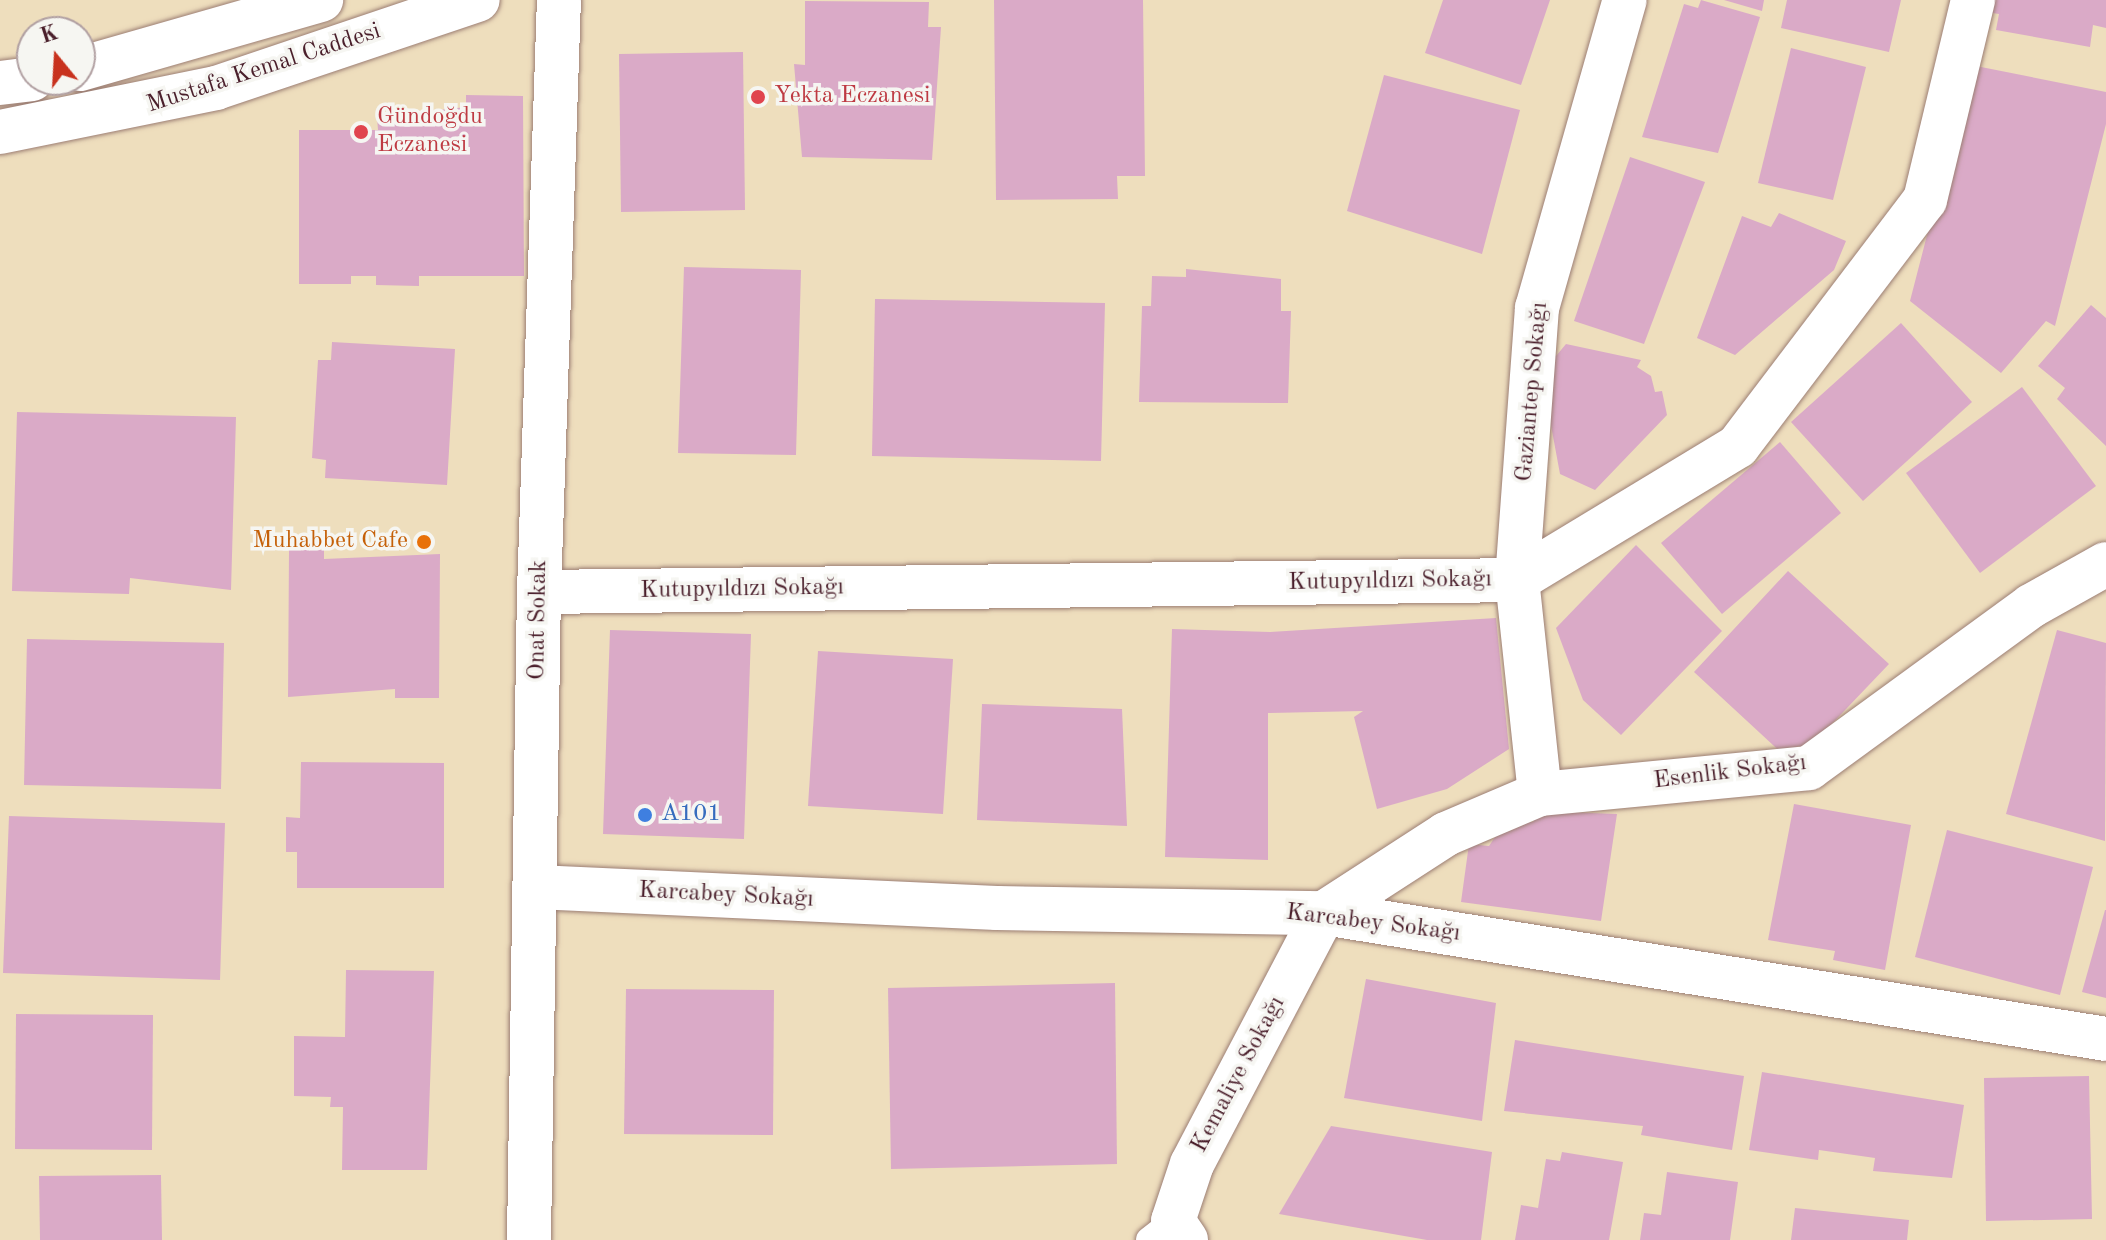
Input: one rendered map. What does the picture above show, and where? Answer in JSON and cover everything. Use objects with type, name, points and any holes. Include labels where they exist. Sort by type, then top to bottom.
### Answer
[{"type":"street","name":"Mustafa Kemal Caddesi","points":[[96,64],[321,0]]},
{"type":"street","name":"Mustafa Kemal Caddesi","points":[[0,132],[216,88],[478,0]]},
{"type":"street","name":"Onat Sokak","points":[[529,1240],[539,592],[559,0]]},
{"type":"street","name":"Gaziantep Sokağı","points":[[1540,794],[1517,580],[1537,308],[1625,0]]},
{"type":"street","name":"Kutupyıldızı Sokağı","points":[[539,592],[1517,580],[1738,446],[1925,200],[1973,0]]},
{"type":"street","name":"Esenlik Sokağı","points":[[1324,913],[1446,834],[1540,794],[1809,768],[2031,606],[2106,564]]},
{"type":"street","name":"Karcabey Sokağı","points":[[536,887],[997,908],[1324,913],[2106,1039]]},
{"type":"street","name":"Kemaliye Sokağı","points":[[1169,1234],[1192,1164],[1324,913]]},
{"type":"building","points":[[994,0],[1143,0],[1145,176],[1117,176],[1118,199],[996,200]]},
{"type":"building","points":[[1443,0],[1550,0],[1521,85],[1425,53]]},
{"type":"building","points":[[1701,0],[1760,17],[1718,153],[1642,137],[1684,4],[1698,8]]},
{"type":"building","points":[[1724,0],[1764,0],[1762,11]]},
{"type":"building","points":[[1787,0],[1901,0],[1889,52],[1781,28]]},
{"type":"building","points":[[1988,0],[2106,0],[2106,28],[2093,25],[2090,47],[1996,30],[1999,14],[1986,12]]},
{"type":"building","points":[[805,1],[929,2],[928,27],[941,27],[932,160],[802,157],[794,64],[805,65]]},
{"type":"building","points":[[1791,48],[1866,67],[1833,200],[1758,183]]},
{"type":"building","points":[[743,52],[745,210],[621,212],[619,54]]},
{"type":"building","points":[[1971,65],[2106,92],[2106,124],[2055,326],[2046,321],[2001,373],[1910,301]]},
{"type":"building","points":[[1384,75],[1520,110],[1482,254],[1347,211]]},
{"type":"building","points":[[466,95],[523,96],[524,276],[419,276],[419,286],[376,285],[376,276],[351,276],[351,284],[299,284],[299,130],[378,130],[377,117],[466,107]]},
{"type":"building","points":[[1630,157],[1705,182],[1644,344],[1574,321]]},
{"type":"building","points":[[1779,213],[1846,241],[1834,270],[1735,355],[1697,338],[1742,216],[1771,227]]},
{"type":"building","points":[[684,267],[801,270],[796,455],[678,453]]},
{"type":"building","points":[[1186,269],[1281,279],[1281,311],[1291,311],[1288,403],[1139,402],[1142,306],[1151,306],[1152,276],[1186,277]]},
{"type":"building","points":[[875,299],[1105,303],[1101,461],[872,456]]},
{"type":"building","points":[[2091,305],[2106,318],[2106,446],[2057,399],[2065,388],[2038,366]]},
{"type":"building","points":[[1901,323],[1972,402],[1863,501],[1791,422]]},
{"type":"building","points":[[332,342],[455,349],[447,485],[325,478],[326,460],[312,458],[318,360],[331,360]]},
{"type":"building","points":[[1566,344],[1641,360],[1637,367],[1651,376],[1655,392],[1662,391],[1667,415],[1595,490],[1560,474],[1542,377],[1548,352],[1556,356]]},
{"type":"building","points":[[2022,387],[2096,486],[1980,573],[1906,473]]},
{"type":"building","points":[[17,412],[236,417],[231,590],[130,578],[129,594],[12,591]]},
{"type":"building","points":[[1780,442],[1841,513],[1722,614],[1661,543]]},
{"type":"building","points":[[1636,545],[1722,631],[1621,735],[1583,700],[1556,628]]},
{"type":"building","points":[[289,550],[324,550],[324,559],[440,554],[439,698],[395,698],[395,689],[288,697]]},
{"type":"building","points":[[1788,571],[1889,664],[1805,752],[1798,746],[1786,757],[1694,672]]},
{"type":"building","points":[[1496,618],[1509,749],[1447,789],[1377,809],[1354,717],[1363,711],[1268,713],[1268,860],[1165,857],[1172,629],[1270,632]]},
{"type":"building","points":[[610,630],[751,634],[744,839],[603,834]]},
{"type":"building","points":[[2057,630],[2106,643],[2105,841],[2006,814]]},
{"type":"building","points":[[27,639],[224,643],[221,789],[24,785]]},
{"type":"building","points":[[818,651],[953,659],[943,814],[808,806]]},
{"type":"building","points":[[982,704],[1122,709],[1127,826],[977,820]]},
{"type":"building","points":[[301,762],[444,763],[444,888],[297,888],[297,852],[286,852],[286,817],[300,818]]},
{"type":"building","points":[[1794,804],[1911,825],[1885,970],[1833,960],[1835,951],[1768,940]]},
{"type":"building","points":[[1538,811],[1617,814],[1601,921],[1461,902],[1469,844],[1489,846],[1505,822],[1533,822]]},
{"type":"building","points":[[9,816],[225,823],[220,980],[3,973]]},
{"type":"building","points":[[1947,830],[2093,867],[2060,995],[1915,957]]},
{"type":"building","points":[[2106,910],[2106,998],[2082,992]]},
{"type":"building","points":[[346,970],[434,971],[427,1170],[342,1170],[343,1107],[330,1107],[331,1097],[294,1096],[294,1036],[345,1037]]},
{"type":"building","points":[[1366,979],[1496,1003],[1482,1121],[1344,1098]]},
{"type":"building","points":[[1115,983],[1117,1164],[891,1169],[888,988]]},
{"type":"building","points":[[626,989],[774,990],[773,1135],[624,1134]]},
{"type":"building","points":[[16,1014],[153,1015],[152,1150],[15,1149]]},
{"type":"building","points":[[1515,1040],[1744,1076],[1732,1150],[1641,1135],[1643,1126],[1504,1111]]},
{"type":"building","points":[[1762,1072],[1964,1105],[1952,1178],[1873,1171],[1875,1158],[1819,1150],[1818,1160],[1749,1150]]},
{"type":"building","points":[[2089,1076],[2092,1219],[1986,1221],[1984,1078]]},
{"type":"building","points":[[1331,1126],[1492,1152],[1481,1240],[1427,1240],[1279,1214]]},
{"type":"building","points":[[1562,1152],[1623,1162],[1609,1240],[1515,1240],[1521,1205],[1538,1208],[1546,1159],[1560,1161]]},
{"type":"building","points":[[1667,1172],[1738,1182],[1730,1240],[1640,1240],[1644,1213],[1661,1215]]},
{"type":"building","points":[[161,1175],[162,1240],[40,1240],[39,1176]]},
{"type":"building","points":[[1795,1208],[1909,1220],[1907,1240],[1791,1240]]},
{"type":"place","name":"Yekta Eczanesi","points":[[758,97]]},
{"type":"place","name":"Gündoğdu Eczanesi","points":[[361,132]]},
{"type":"place","name":"Muhabbet Cafe","points":[[424,542]]},
{"type":"place","name":"A101","points":[[645,815]]}]
